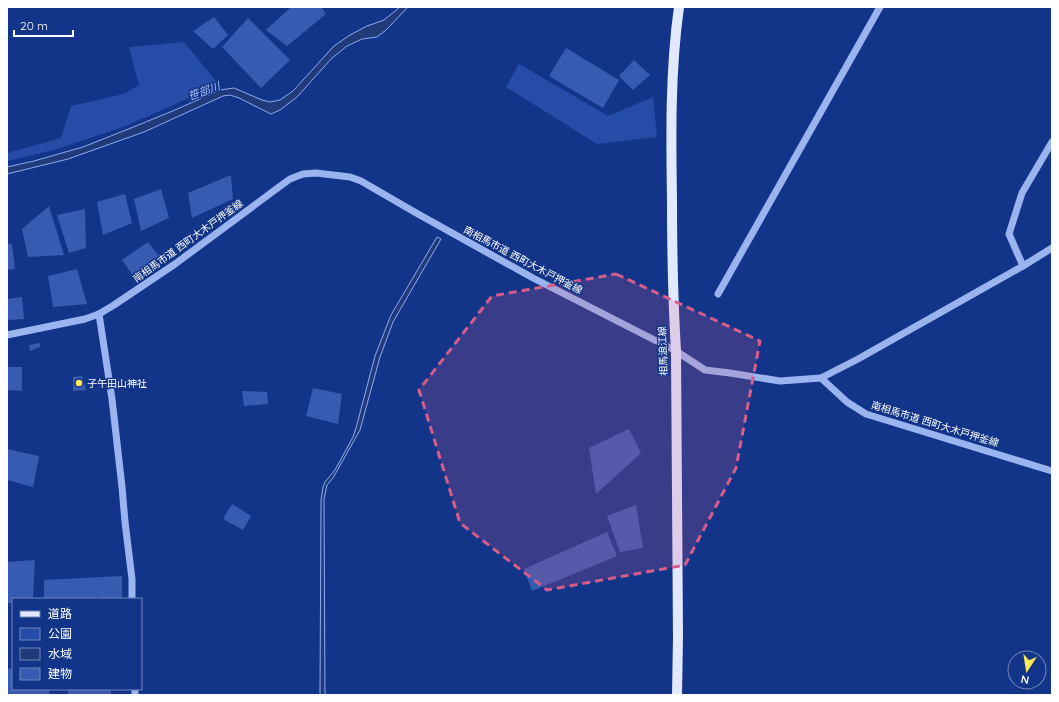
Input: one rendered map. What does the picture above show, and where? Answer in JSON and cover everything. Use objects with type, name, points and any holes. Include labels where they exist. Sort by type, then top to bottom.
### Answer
[{"type":"main road","name":"相馬浪江線","points":[[678,695],[676,350],[674,320],[671,141],[675,30],[679,7]]},
{"type":"street","points":[[718,294],[880,7]]},
{"type":"street","points":[[1024,266],[1009,234],[1022,193],[1052,142]]},
{"type":"street","name":"南相馬市道 西町大木戸押釜線","points":[[7,336],[86,319],[99,314],[175,264],[290,179],[303,174],[316,173],[350,177],[361,181],[533,278],[676,350],[705,370],[780,381],[821,378],[847,402],[866,414],[1052,471]]},
{"type":"street","points":[[821,378],[1024,266],[1052,248]]},
{"type":"street","points":[[99,314],[112,399],[122,487],[124,522],[132,579],[132,598]]},
{"type":"highlighted area","points":[[616,274],[760,341],[736,468],[685,565],[547,590],[460,523],[419,390],[492,296]]},
{"type":"green space","points":[[184,42],[219,85],[123,127],[54,150],[7,161],[7,153],[61,138],[71,106],[124,94],[139,85],[129,47]]},
{"type":"green space","points":[[519,64],[608,116],[653,97],[657,137],[597,144],[506,87]]},
{"type":"water","points":[[400,7],[408,7],[386,30],[377,37],[362,39],[347,46],[331,59],[297,97],[280,110],[271,114],[239,98],[230,95],[223,96],[144,132],[68,159],[7,174],[7,167],[83,147],[220,90],[234,88],[262,100],[270,102],[280,100],[293,91],[334,46],[367,26],[384,20]]},
{"type":"water","points":[[437,237],[441,239],[393,322],[380,357],[360,430],[333,478],[327,485],[324,499],[325,695],[320,695],[321,500],[323,487],[325,482],[335,470],[353,437],[375,356],[391,315]]},
{"type":"building","points":[[291,7],[321,7],[326,14],[287,46],[266,30]]},
{"type":"building","points":[[214,17],[228,35],[213,49],[193,31]]},
{"type":"building","points":[[248,18],[290,60],[261,88],[222,47]]},
{"type":"building","points":[[566,48],[619,80],[603,108],[549,76]]},
{"type":"building","points":[[634,60],[650,75],[633,90],[619,76]]},
{"type":"building","points":[[231,175],[233,199],[192,218],[188,193]]},
{"type":"building","points":[[161,189],[169,218],[141,231],[134,199]]},
{"type":"building","points":[[125,194],[132,223],[103,235],[97,202]]},
{"type":"building","points":[[49,206],[64,255],[28,257],[22,229]]},
{"type":"building","points":[[85,209],[86,248],[69,253],[57,215]]},
{"type":"building","points":[[148,242],[161,259],[134,277],[122,260]]},
{"type":"building","points":[[7,244],[12,244],[15,269],[7,270]]},
{"type":"building","points":[[77,269],[87,304],[53,307],[48,276]]},
{"type":"building","points":[[22,297],[24,319],[7,320],[7,299]]},
{"type":"building","points":[[40,343],[40,347],[30,351],[29,345]]},
{"type":"building","points":[[7,367],[22,367],[22,391],[7,390]]},
{"type":"building","name":"子午田山神社","points":[[82,376],[86,390],[73,391],[73,377]]},
{"type":"building","points":[[313,388],[342,394],[338,424],[306,416]]},
{"type":"building","points":[[242,391],[267,392],[268,404],[244,406]]},
{"type":"building","points":[[629,429],[641,453],[596,494],[589,448]]},
{"type":"building","points":[[7,449],[39,456],[33,487],[7,480]]},
{"type":"building","points":[[232,504],[251,516],[243,530],[223,519]]},
{"type":"building","points":[[636,505],[643,548],[620,552],[607,516]]},
{"type":"building","points":[[607,532],[617,556],[532,591],[524,569]]},
{"type":"building","points":[[35,560],[33,598],[12,598],[12,603],[7,603],[7,562]]},
{"type":"building","points":[[122,576],[122,598],[44,598],[44,580]]},
{"type":"building","points":[[12,668],[12,690],[49,690],[50,695],[7,695],[7,669]]},
{"type":"building","points":[[68,690],[111,690],[111,695],[68,695]]},
{"type":"place","name":"子午田山神社","points":[[79,383]]},
{"type":"water label","name":"笹部川","points":[[204,91]]}]
